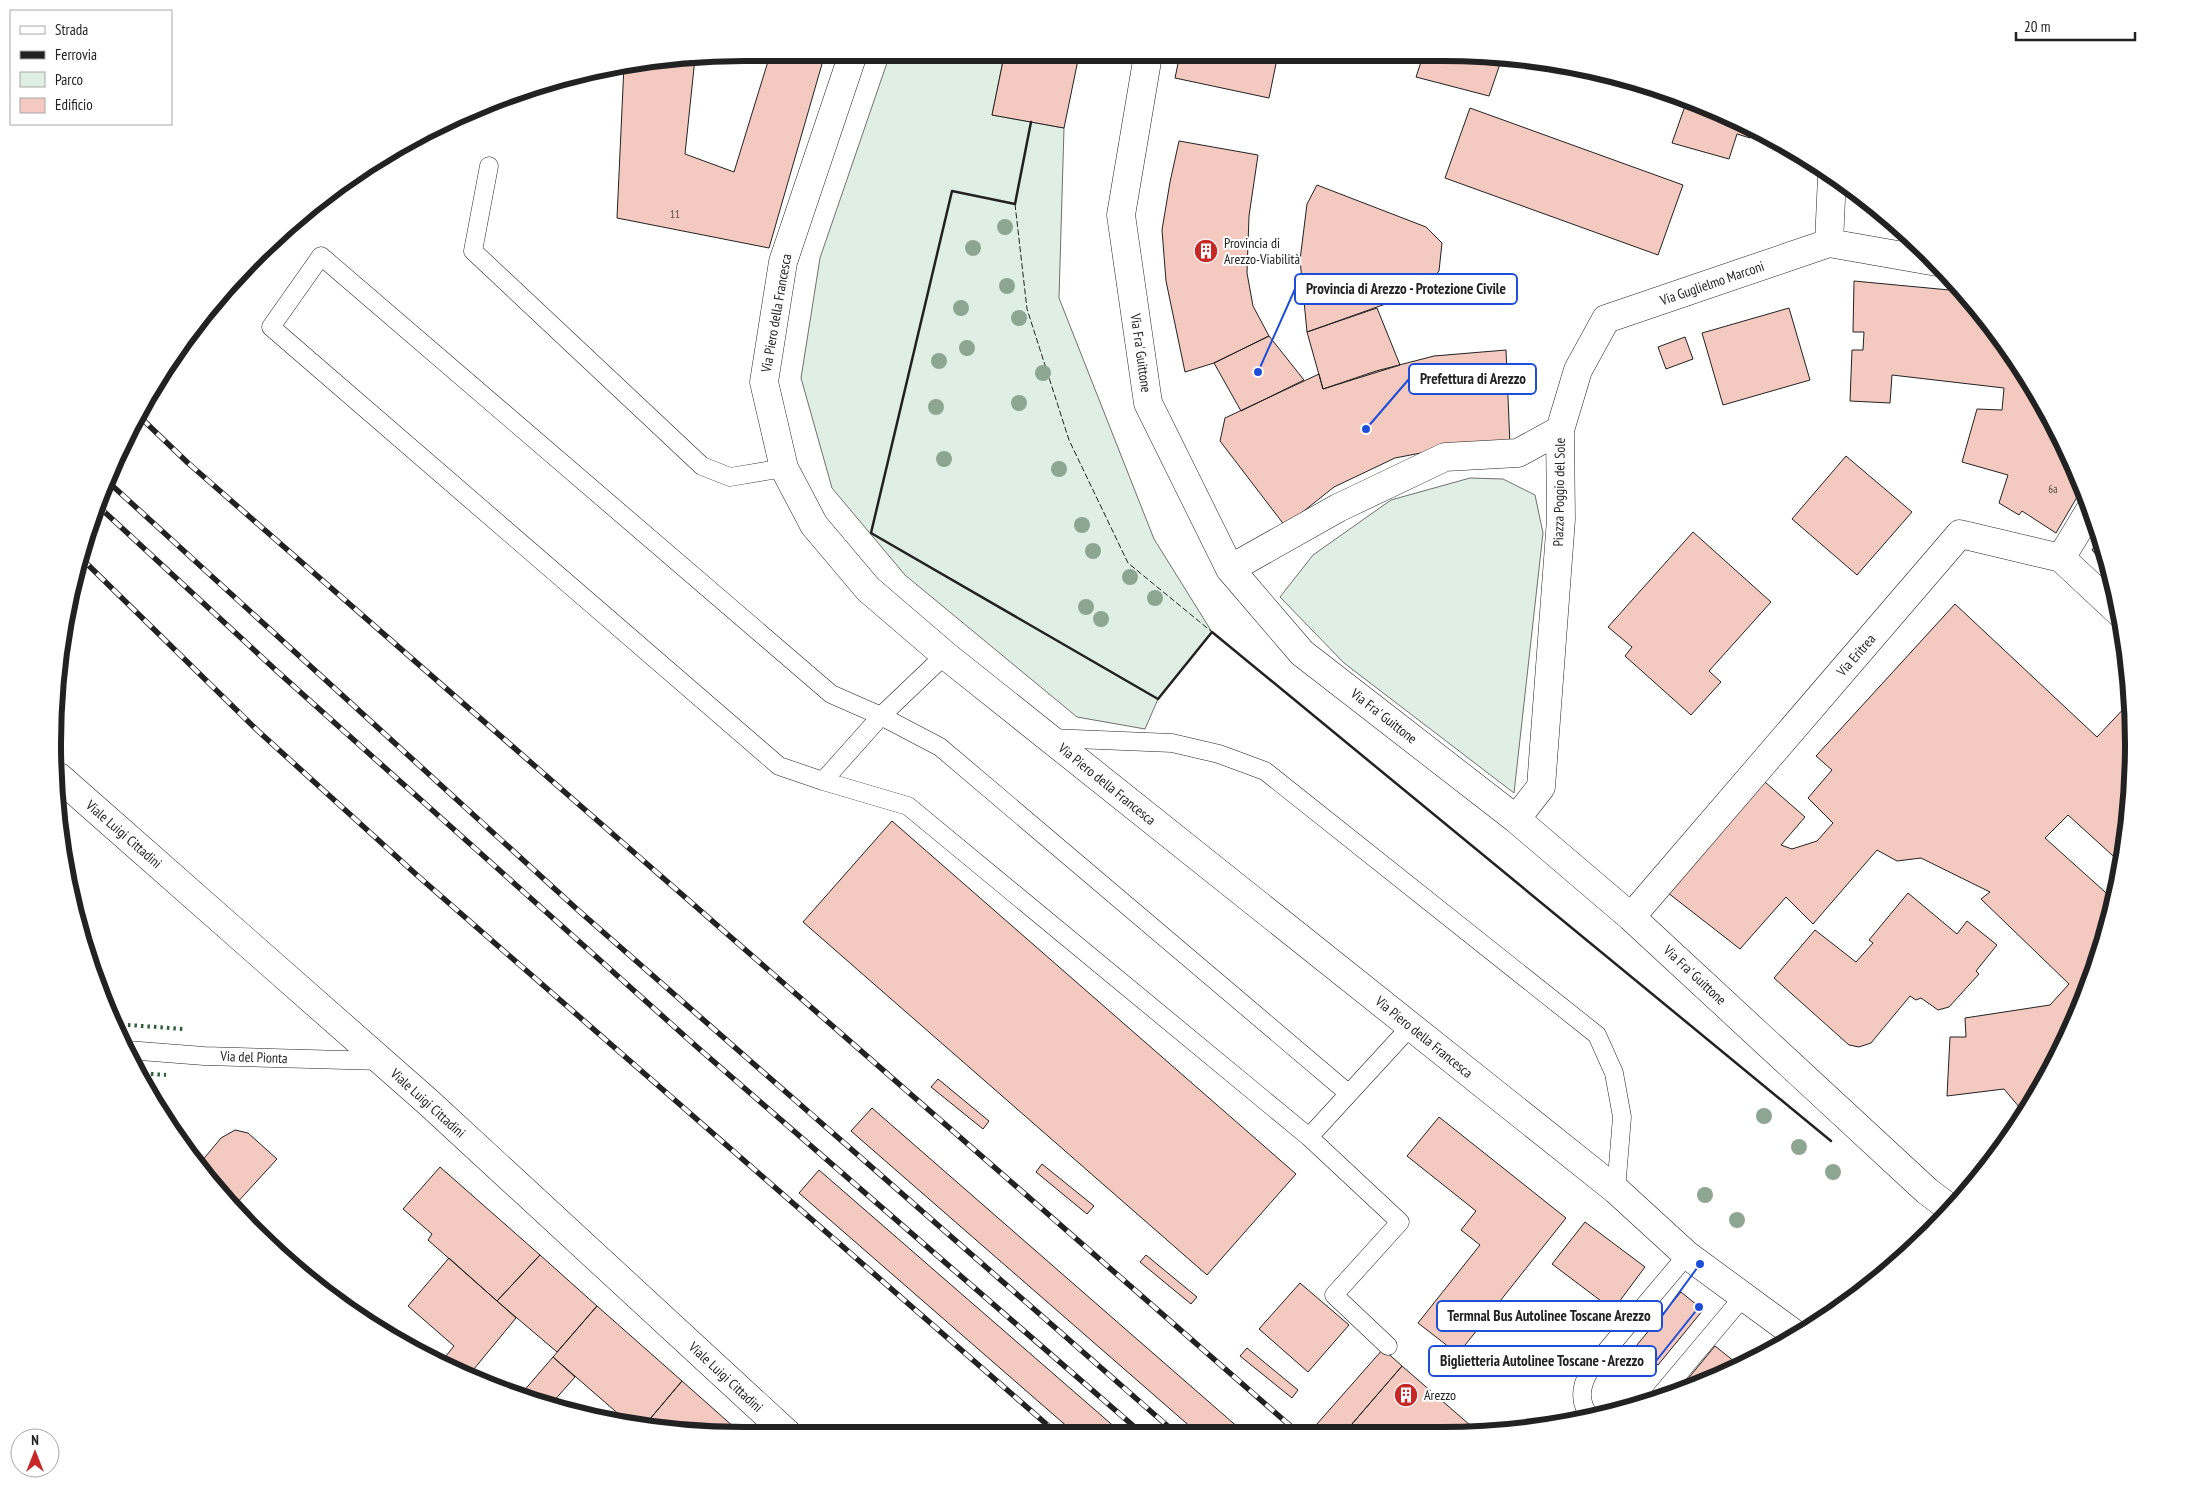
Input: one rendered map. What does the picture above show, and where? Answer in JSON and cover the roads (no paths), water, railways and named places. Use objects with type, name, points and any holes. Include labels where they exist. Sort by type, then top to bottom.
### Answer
[{"type":"street","name":"Via Piero della Francesca","points":[[851,61],[783,262],[764,382],[784,468],[814,525],[868,589],[945,655],[1616,1190],[1687,1254],[1790,1331]]},
{"type":"street","name":"Via Fra' Guittone","points":[[1147,61],[1121,215],[1148,403],[1230,569],[1302,653],[1516,819],[1631,917],[1927,1191],[1945,1205]]},
{"type":"street","points":[[1829,243],[1832,183]]},
{"type":"street","name":"Via Guglielmo Marconi","points":[[1560,430],[1578,370],[1606,319],[1829,243],[1923,260]]},
{"type":"street","name":"Piazza Poggio del Sole","points":[[1230,569],[1338,508],[1445,457],[1518,453],[1560,430],[1561,519],[1540,787],[1516,819]]},
{"type":"street","points":[[2061,558],[2086,517]]},
{"type":"street","name":"Via Eritrea","points":[[1631,917],[1960,534],[2061,558],[2110,604]]},
{"type":"street","name":"Viale Luigi Cittadini","points":[[63,779],[382,1061],[780,1427]]},
{"type":"lane","points":[[489,166],[473,251],[702,466],[730,477],[784,468]]},
{"type":"lane","points":[[1348,1093],[940,747],[881,716],[831,694],[321,256],[271,326],[778,766],[908,806],[1309,1137],[1400,1222],[1334,1295],[1388,1346]]},
{"type":"lane","points":[[824,781],[881,716],[945,655]]},
{"type":"lane","points":[[1050,738],[1172,743],[1219,754],[1265,771],[1597,1035],[1614,1073],[1622,1117],[1616,1190]]},
{"type":"lane","points":[[1309,1137],[1410,1026]]},
{"type":"lane","name":"Via del Pionta","points":[[134,1051],[204,1056],[382,1061]]},
{"type":"lane","points":[[1587,1411],[1581,1399],[1581,1392],[1587,1375],[1687,1254]]},
{"type":"lane","points":[[1665,1389],[1743,1297]]},
{"type":"railway","points":[[144,420],[188,463],[1292,1427]]},
{"type":"railway","points":[[112,485],[579,911],[1169,1427]]},
{"type":"railway","points":[[103,510],[279,673],[697,1047],[1135,1427]]},
{"type":"railway","points":[[86,563],[257,730],[419,877],[1050,1427]]},
{"type":"place","name":"Provincia di Arezzo-Viabilità","points":[[1206,251]]},
{"type":"place","name":"Provincia di Arezzo - Protezione Civile","points":[[1258,372]]},
{"type":"place","name":"Prefettura di Arezzo","points":[[1366,429]]},
{"type":"place","name":"Termnal Bus Autolinee Toscane Arezzo","points":[[1700,1264]]},
{"type":"place","name":"Biglietteria Autolinee Toscane - Arezzo","points":[[1699,1307]]},
{"type":"place","name":"Arezzo","points":[[1406,1395]]}]
